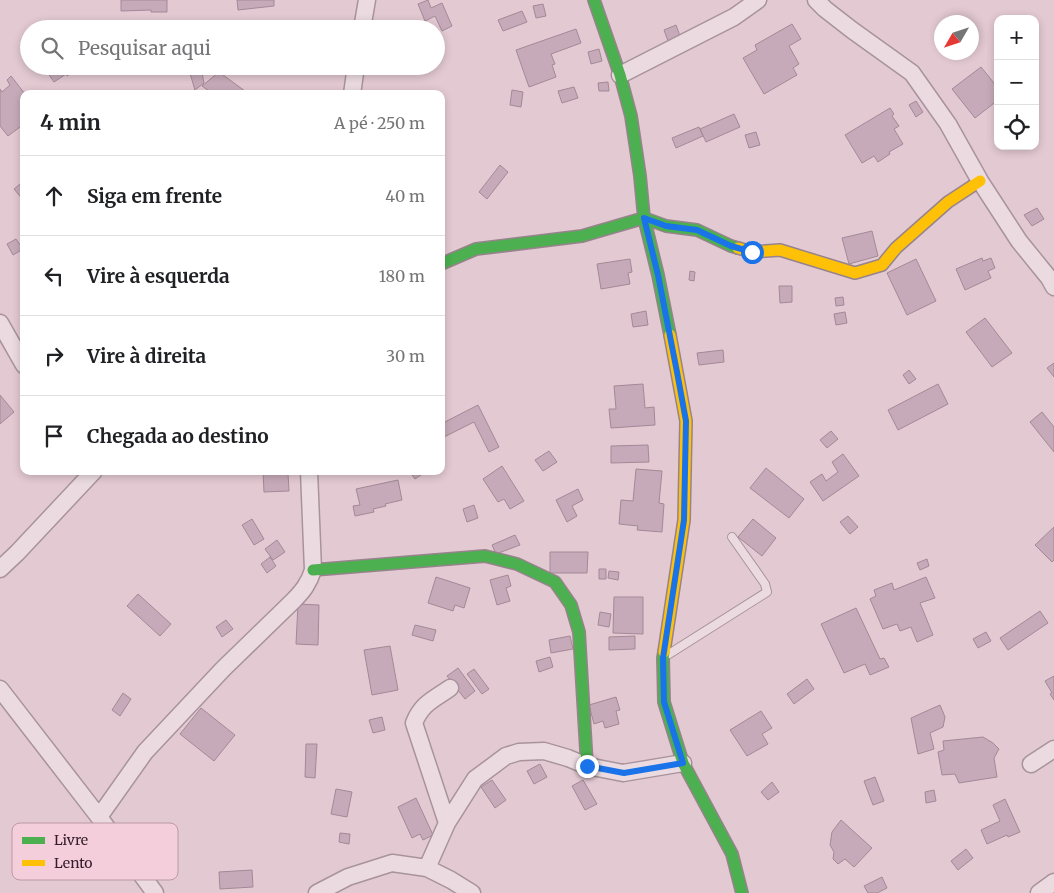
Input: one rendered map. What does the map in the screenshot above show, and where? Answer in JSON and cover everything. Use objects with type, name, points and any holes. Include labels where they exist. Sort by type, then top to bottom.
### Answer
[{"type":"street","points":[[364,20],[367,0]]},
{"type":"street","points":[[594,0],[620,75],[631,116],[644,218],[658,275],[686,421],[684,520],[663,658],[664,702],[683,763],[732,854],[742,893]]},
{"type":"street","points":[[620,75],[734,17],[758,0]]},
{"type":"street","points":[[816,0],[852,30],[912,74],[948,124],[980,180],[1019,241],[1054,287]]},
{"type":"street","points":[[353,90],[355,75]]},
{"type":"street","points":[[445,262],[476,249],[582,236],[644,218],[666,226],[697,230],[731,246],[752,252],[780,250],[855,273],[882,265],[896,248],[926,220],[980,180]]},
{"type":"street","points":[[0,323],[20,358]]},
{"type":"street","points":[[0,569],[18,553],[88,475]]},
{"type":"street","points":[[99,817],[145,752],[223,669],[303,591],[310,581],[313,570],[309,475]]},
{"type":"street","points":[[313,570],[484,556],[517,564],[555,582],[572,606],[579,632],[587,766]]},
{"type":"street","points":[[447,823],[414,723],[425,704],[450,688]]},
{"type":"street","points":[[0,689],[103,823]]},
{"type":"street","points":[[1031,764],[1054,750]]},
{"type":"street","points":[[427,868],[447,823],[475,779],[506,756],[519,752],[544,752],[568,758],[587,766],[624,773],[683,763]]},
{"type":"street","points":[[317,893],[348,877],[392,863],[427,868],[472,893]]},
{"type":"street","points":[[145,880],[155,893]]},
{"type":"street","points":[[1040,893],[1054,882]]},
{"type":"lane","points":[[663,658],[767,592],[765,584],[732,537]]},
{"type":"building","points":[[121,0],[167,0],[167,12],[151,12],[151,10],[121,11]]},
{"type":"building","points":[[237,0],[274,0],[274,6],[238,10]]},
{"type":"building","points":[[428,0],[431,8],[442,3],[452,26],[445,30],[445,20],[437,20],[435,16],[425,20],[418,4]]},
{"type":"building","points":[[543,4],[546,16],[536,18],[533,6]]},
{"type":"building","points":[[522,11],[527,22],[503,31],[498,20]]},
{"type":"building","points":[[792,24],[801,39],[789,46],[799,64],[793,68],[797,75],[764,94],[743,58],[757,50],[755,45]]},
{"type":"building","points":[[676,25],[680,36],[668,41],[664,30]]},
{"type":"building","points":[[576,29],[581,43],[551,54],[555,64],[552,65],[556,77],[529,87],[516,50]]},
{"type":"building","points":[[599,49],[602,61],[591,64],[588,52]]},
{"type":"building","points":[[981,67],[994,83],[994,103],[975,118],[952,89]]},
{"type":"building","points":[[49,75],[64,75],[54,82]]},
{"type":"building","points":[[190,75],[202,75],[204,83],[195,90]]},
{"type":"building","points":[[215,75],[223,75],[244,90],[208,90],[202,86]]},
{"type":"building","points":[[11,76],[22,90],[20,90],[20,127],[8,136],[0,126],[0,89],[2,92],[10,85],[7,80]]},
{"type":"building","points":[[608,82],[609,91],[599,91],[598,83]]},
{"type":"building","points":[[574,87],[578,98],[562,103],[558,91]]},
{"type":"building","points":[[512,90],[523,92],[521,107],[510,105]]},
{"type":"building","points":[[916,101],[923,112],[916,117],[909,105]]},
{"type":"building","points":[[890,108],[894,114],[892,116],[899,126],[894,129],[903,144],[889,152],[890,154],[878,162],[874,156],[862,163],[845,135]]},
{"type":"building","points":[[734,114],[740,127],[706,142],[700,129]]},
{"type":"building","points":[[699,127],[703,136],[676,148],[672,138]]},
{"type":"building","points":[[756,132],[760,145],[749,148],[745,135]]},
{"type":"building","points":[[500,165],[508,172],[487,199],[479,192]]},
{"type":"building","points":[[20,184],[20,196],[14,189]]},
{"type":"building","points":[[1037,208],[1044,219],[1032,226],[1024,215]]},
{"type":"building","points":[[872,231],[878,256],[849,264],[842,238]]},
{"type":"building","points":[[16,239],[20,245],[20,251],[13,255],[7,244]]},
{"type":"building","points":[[982,258],[983,261],[991,258],[995,268],[988,271],[991,278],[965,290],[956,269]]},
{"type":"building","points":[[630,259],[632,272],[628,273],[630,284],[601,289],[597,264]]},
{"type":"building","points":[[916,259],[936,301],[907,315],[887,273]]},
{"type":"building","points":[[690,271],[695,272],[694,281],[689,280]]},
{"type":"building","points":[[779,286],[792,286],[792,302],[780,303]]},
{"type":"building","points":[[843,297],[844,305],[836,306],[835,298]]},
{"type":"building","points":[[646,311],[648,325],[633,327],[631,314]]},
{"type":"building","points":[[845,312],[847,323],[836,325],[834,314]]},
{"type":"building","points":[[985,318],[1012,353],[992,367],[966,332]]},
{"type":"building","points":[[723,350],[724,362],[699,365],[697,353]]},
{"type":"building","points":[[1054,363],[1054,377],[1047,368]]},
{"type":"building","points":[[909,370],[916,379],[909,384],[903,375]]},
{"type":"building","points":[[643,384],[645,408],[654,407],[655,425],[611,428],[609,409],[616,409],[614,386]]},
{"type":"building","points":[[938,384],[948,404],[898,430],[888,410]]},
{"type":"building","points":[[0,395],[14,412],[0,424]]},
{"type":"building","points":[[478,405],[499,447],[489,452],[474,422],[445,436],[445,422]]},
{"type":"building","points":[[1042,412],[1054,427],[1054,452],[1030,422]]},
{"type":"building","points":[[831,431],[838,439],[827,448],[820,440]]},
{"type":"building","points":[[648,445],[649,462],[611,463],[611,446]]},
{"type":"building","points":[[549,451],[557,462],[543,471],[535,460]]},
{"type":"building","points":[[843,454],[859,476],[823,501],[810,482],[822,474],[826,481],[838,472],[832,462]]},
{"type":"building","points":[[502,466],[524,501],[510,509],[504,499],[498,502],[483,479]]},
{"type":"building","points":[[766,468],[804,499],[789,518],[750,488]]},
{"type":"building","points":[[636,469],[662,471],[659,503],[664,504],[662,532],[637,530],[638,526],[619,524],[621,500],[633,501]]},
{"type":"building","points":[[263,475],[288,475],[289,491],[264,492]]},
{"type":"building","points":[[412,475],[421,475],[415,479]]},
{"type":"building","points":[[398,480],[402,500],[373,509],[374,512],[355,516],[353,506],[360,505],[356,489]]},
{"type":"building","points":[[578,489],[583,500],[572,506],[577,516],[567,522],[556,500]]},
{"type":"building","points":[[474,505],[478,518],[467,522],[463,509]]},
{"type":"building","points":[[848,516],[858,527],[850,534],[840,522]]},
{"type":"building","points":[[252,519],[264,539],[254,545],[242,525]]},
{"type":"building","points":[[753,519],[776,538],[762,556],[738,537]]},
{"type":"building","points":[[1054,527],[1054,560],[1052,562],[1035,545]]},
{"type":"building","points":[[515,535],[520,545],[496,554],[492,545]]},
{"type":"building","points":[[277,540],[285,552],[273,560],[265,549]]},
{"type":"building","points":[[550,552],[588,552],[587,573],[550,573]]},
{"type":"building","points":[[270,557],[276,566],[267,573],[261,564]]},
{"type":"building","points":[[927,559],[929,566],[920,570],[917,563]]},
{"type":"building","points":[[599,569],[606,569],[606,579],[599,579]]},
{"type":"building","points":[[609,571],[619,572],[618,580],[608,578]]},
{"type":"building","points":[[508,575],[511,586],[506,588],[510,601],[497,605],[490,580]]},
{"type":"building","points":[[436,577],[470,588],[464,608],[455,605],[453,611],[428,603]]},
{"type":"building","points":[[926,577],[935,598],[920,603],[933,635],[917,642],[911,627],[900,631],[897,624],[883,629],[870,599],[876,596],[874,590],[892,583],[894,590]]},
{"type":"building","points":[[138,594],[171,624],[160,636],[127,606]]},
{"type":"building","points":[[614,597],[643,597],[643,634],[613,633]]},
{"type":"building","points":[[298,604],[319,605],[318,645],[296,644]]},
{"type":"building","points":[[856,608],[880,659],[884,658],[889,667],[870,675],[865,664],[844,673],[821,624]]},
{"type":"building","points":[[1040,611],[1048,623],[1008,650],[1000,638]]},
{"type":"building","points":[[600,612],[611,614],[609,627],[598,625]]},
{"type":"building","points":[[226,620],[233,629],[222,637],[216,627]]},
{"type":"building","points":[[415,625],[436,630],[433,641],[412,635]]},
{"type":"building","points":[[986,632],[991,641],[978,648],[973,639]]},
{"type":"building","points":[[570,636],[573,649],[551,653],[549,640]]},
{"type":"building","points":[[635,636],[635,649],[609,650],[609,637]]},
{"type":"building","points":[[390,646],[398,690],[372,695],[364,650]]},
{"type":"building","points":[[550,657],[553,667],[539,672],[536,661]]},
{"type":"building","points":[[458,668],[475,691],[465,699],[447,676]]},
{"type":"building","points":[[474,669],[489,689],[482,694],[467,674]]},
{"type":"building","points":[[1054,676],[1054,700],[1045,681]]},
{"type":"building","points":[[807,679],[814,689],[794,704],[787,694]]},
{"type":"building","points":[[123,693],[131,699],[120,716],[112,710]]},
{"type":"building","points":[[616,697],[620,710],[616,711],[619,724],[605,728],[603,721],[594,724],[589,705]]},
{"type":"building","points":[[940,705],[945,717],[943,727],[930,733],[934,749],[918,754],[911,718]]},
{"type":"building","points":[[201,708],[235,735],[214,761],[180,734]]},
{"type":"building","points":[[761,711],[772,728],[762,734],[768,744],[747,756],[730,730]]},
{"type":"building","points":[[382,717],[385,730],[373,733],[369,720]]},
{"type":"building","points":[[983,737],[999,749],[994,758],[997,777],[959,783],[955,774],[942,775],[938,752],[944,750],[943,741]]},
{"type":"building","points":[[306,744],[317,744],[315,778],[305,777]]},
{"type":"building","points":[[540,764],[547,777],[534,784],[527,771]]},
{"type":"building","points":[[875,777],[884,801],[873,805],[864,781]]},
{"type":"building","points":[[492,780],[506,800],[495,808],[481,787]]},
{"type":"building","points":[[583,780],[597,804],[585,810],[572,786]]},
{"type":"building","points":[[772,782],[779,792],[768,800],[761,792]]},
{"type":"building","points":[[336,789],[352,792],[347,817],[331,814]]},
{"type":"building","points":[[934,790],[936,801],[926,803],[925,792]]},
{"type":"building","points":[[416,798],[433,835],[423,840],[420,834],[412,838],[398,807]]},
{"type":"building","points":[[1005,799],[1020,832],[1008,837],[1007,835],[987,844],[981,830],[1000,821],[993,805]]},
{"type":"building","points":[[841,820],[872,848],[854,867],[845,859],[838,864],[833,859],[834,852],[830,845],[832,832]]},
{"type":"building","points":[[340,833],[350,834],[349,844],[339,842]]},
{"type":"building","points":[[966,849],[973,858],[958,870],[951,861]]},
{"type":"building","points":[[252,870],[253,887],[220,889],[219,872]]},
{"type":"building","points":[[882,877],[887,888],[877,893],[868,893],[864,886]]},
{"type":"traffic: fast","points":[[594,0],[620,75],[631,116],[644,218],[670,335]]},
{"type":"traffic: fast","points":[[445,262],[476,249],[582,236],[644,218],[666,226],[697,230],[738,248]]},
{"type":"traffic: fast","points":[[313,570],[485,556],[517,564],[555,582],[571,605],[579,632],[587,766]]},
{"type":"traffic: fast","points":[[664,652],[664,702],[683,763],[732,854],[742,893]]},
{"type":"traffic: slow","points":[[738,248],[752,252],[780,250],[855,273],[882,265],[896,248],[948,202],[980,181]]},
{"type":"traffic: slow","points":[[664,652],[684,520],[686,421],[670,335]]},
{"type":"route","points":[[587,766],[624,773],[683,763],[664,702],[663,658],[684,520],[686,421],[658,275],[644,218],[666,226],[697,230],[731,246],[752,252]]}]
